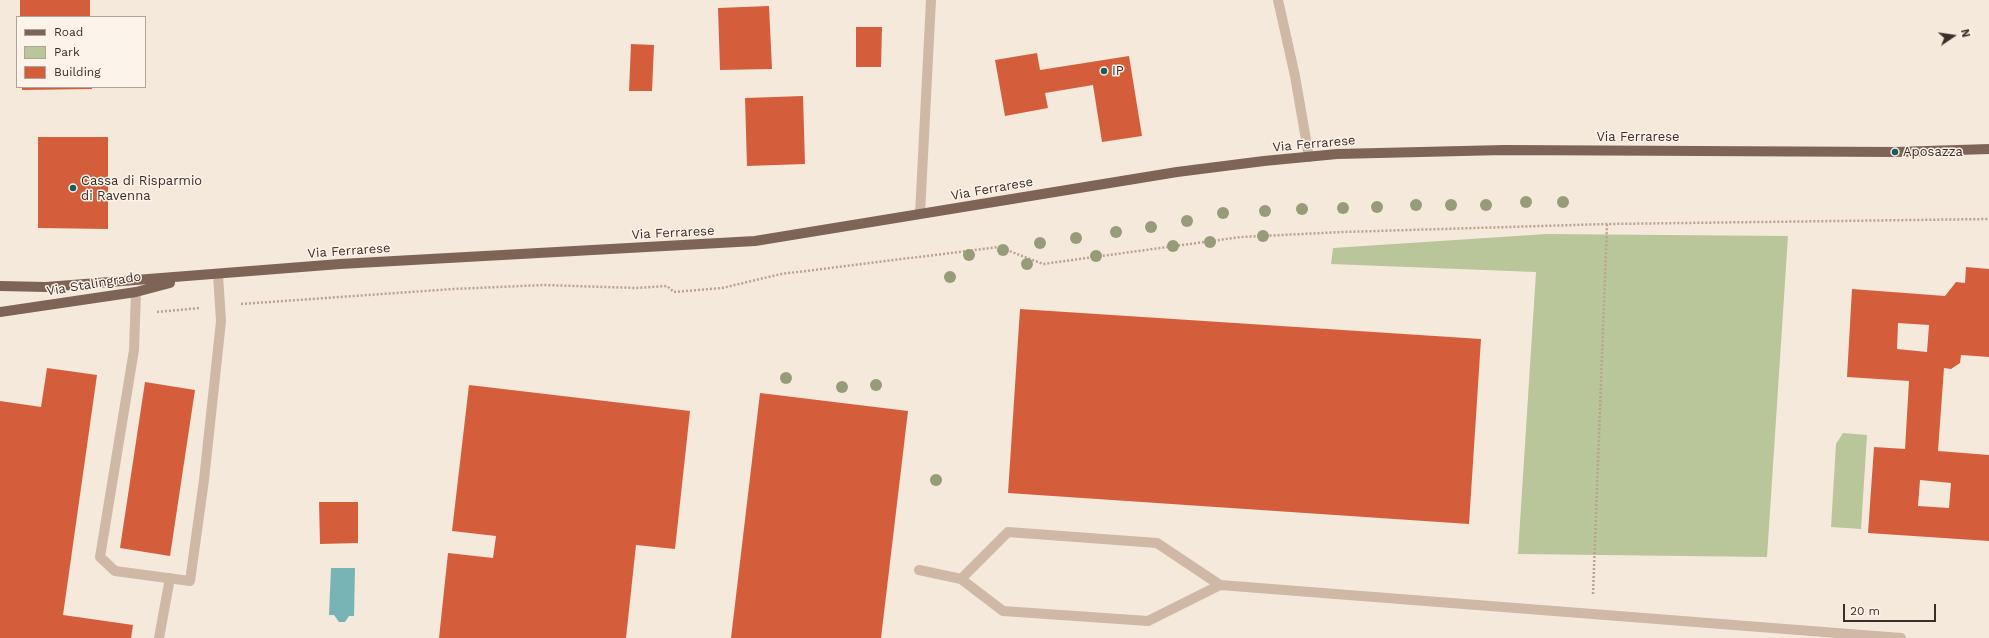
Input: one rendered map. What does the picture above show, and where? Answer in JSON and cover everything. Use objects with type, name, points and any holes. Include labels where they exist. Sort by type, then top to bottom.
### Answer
[{"type":"main road","name":"Via Ferrarese","points":[[0,286],[46,288],[340,264],[755,241],[1177,172],[1309,157],[1396,152],[1504,150],[1895,152],[1989,149]]},
{"type":"main road","name":"Via Stalingrado","points":[[0,312],[136,292],[192,277]]},
{"type":"street","points":[[920,214],[931,0]]},
{"type":"street","points":[[1278,0],[1295,76],[1309,157]]},
{"type":"street","points":[[136,292],[134,350],[100,557],[115,571],[190,581],[204,480],[221,306],[218,275]]},
{"type":"street","points":[[961,578],[1008,532],[1157,543],[1220,585],[1901,638]]},
{"type":"street","points":[[919,570],[961,578],[1003,612],[1148,621],[1220,585]]},
{"type":"street","points":[[159,638],[170,578]]},
{"type":"path","points":[[135,313],[453,289],[544,285],[636,288],[666,286],[674,292],[722,288],[781,274],[1000,247],[1043,264],[1241,237],[1607,224],[1989,219]]},
{"type":"path","points":[[1592,614],[1607,224]]},
{"type":"green space","points":[[1547,234],[1788,236],[1767,557],[1518,554],[1536,272],[1331,264],[1333,248]]},
{"type":"green space","points":[[1843,433],[1867,435],[1861,529],[1831,527],[1836,444]]},
{"type":"water","points":[[331,568],[355,568],[354,616],[349,616],[345,622],[339,622],[334,615],[329,615]]},
{"type":"building","points":[[20,0],[90,0],[90,16],[20,16]]},
{"type":"building","points":[[769,6],[772,69],[720,70],[718,8]]},
{"type":"building","points":[[856,27],[882,27],[881,67],[856,67]]},
{"type":"building","points":[[631,44],[654,45],[652,91],[629,91]]},
{"type":"building","points":[[1037,53],[1040,70],[1129,56],[1142,136],[1102,142],[1093,85],[1045,93],[1048,108],[1005,116],[995,60]]},
{"type":"building","points":[[22,88],[92,88],[92,89],[22,90]]},
{"type":"building","points":[[803,96],[805,164],[747,166],[745,98]]},
{"type":"building","points":[[38,137],[108,137],[108,229],[38,228]]},
{"type":"building","points":[[1966,267],[1989,269],[1989,357],[1961,355],[1960,363],[1951,369],[1944,368],[1938,451],[1989,455],[1989,541],[1868,533],[1874,447],[1905,449],[1909,381],[1847,377],[1852,289],[1945,296],[1956,282],[1965,283]],"holes":[[[1898,323],[1929,325],[1927,352],[1897,349]],[[1920,480],[1951,483],[1949,508],[1918,506]]]},
{"type":"building","points":[[1020,309],[1481,339],[1469,524],[1008,493]]},
{"type":"building","points":[[47,368],[97,375],[63,615],[133,625],[131,638],[0,638],[0,401],[41,407]]},
{"type":"building","points":[[145,382],[195,390],[170,556],[120,548]]},
{"type":"building","points":[[469,385],[690,411],[675,549],[636,545],[626,638],[439,638],[448,553],[493,558],[496,536],[452,531]]},
{"type":"building","points":[[760,393],[908,411],[881,638],[731,638]]},
{"type":"building","points":[[319,502],[358,502],[358,543],[320,544]]},
{"type":"place","name":"IP","points":[[1104,71]]},
{"type":"place","name":"Aposazza","points":[[1895,152]]},
{"type":"place","name":"Cassa di Risparmio di Ravenna","points":[[73,188]]}]
